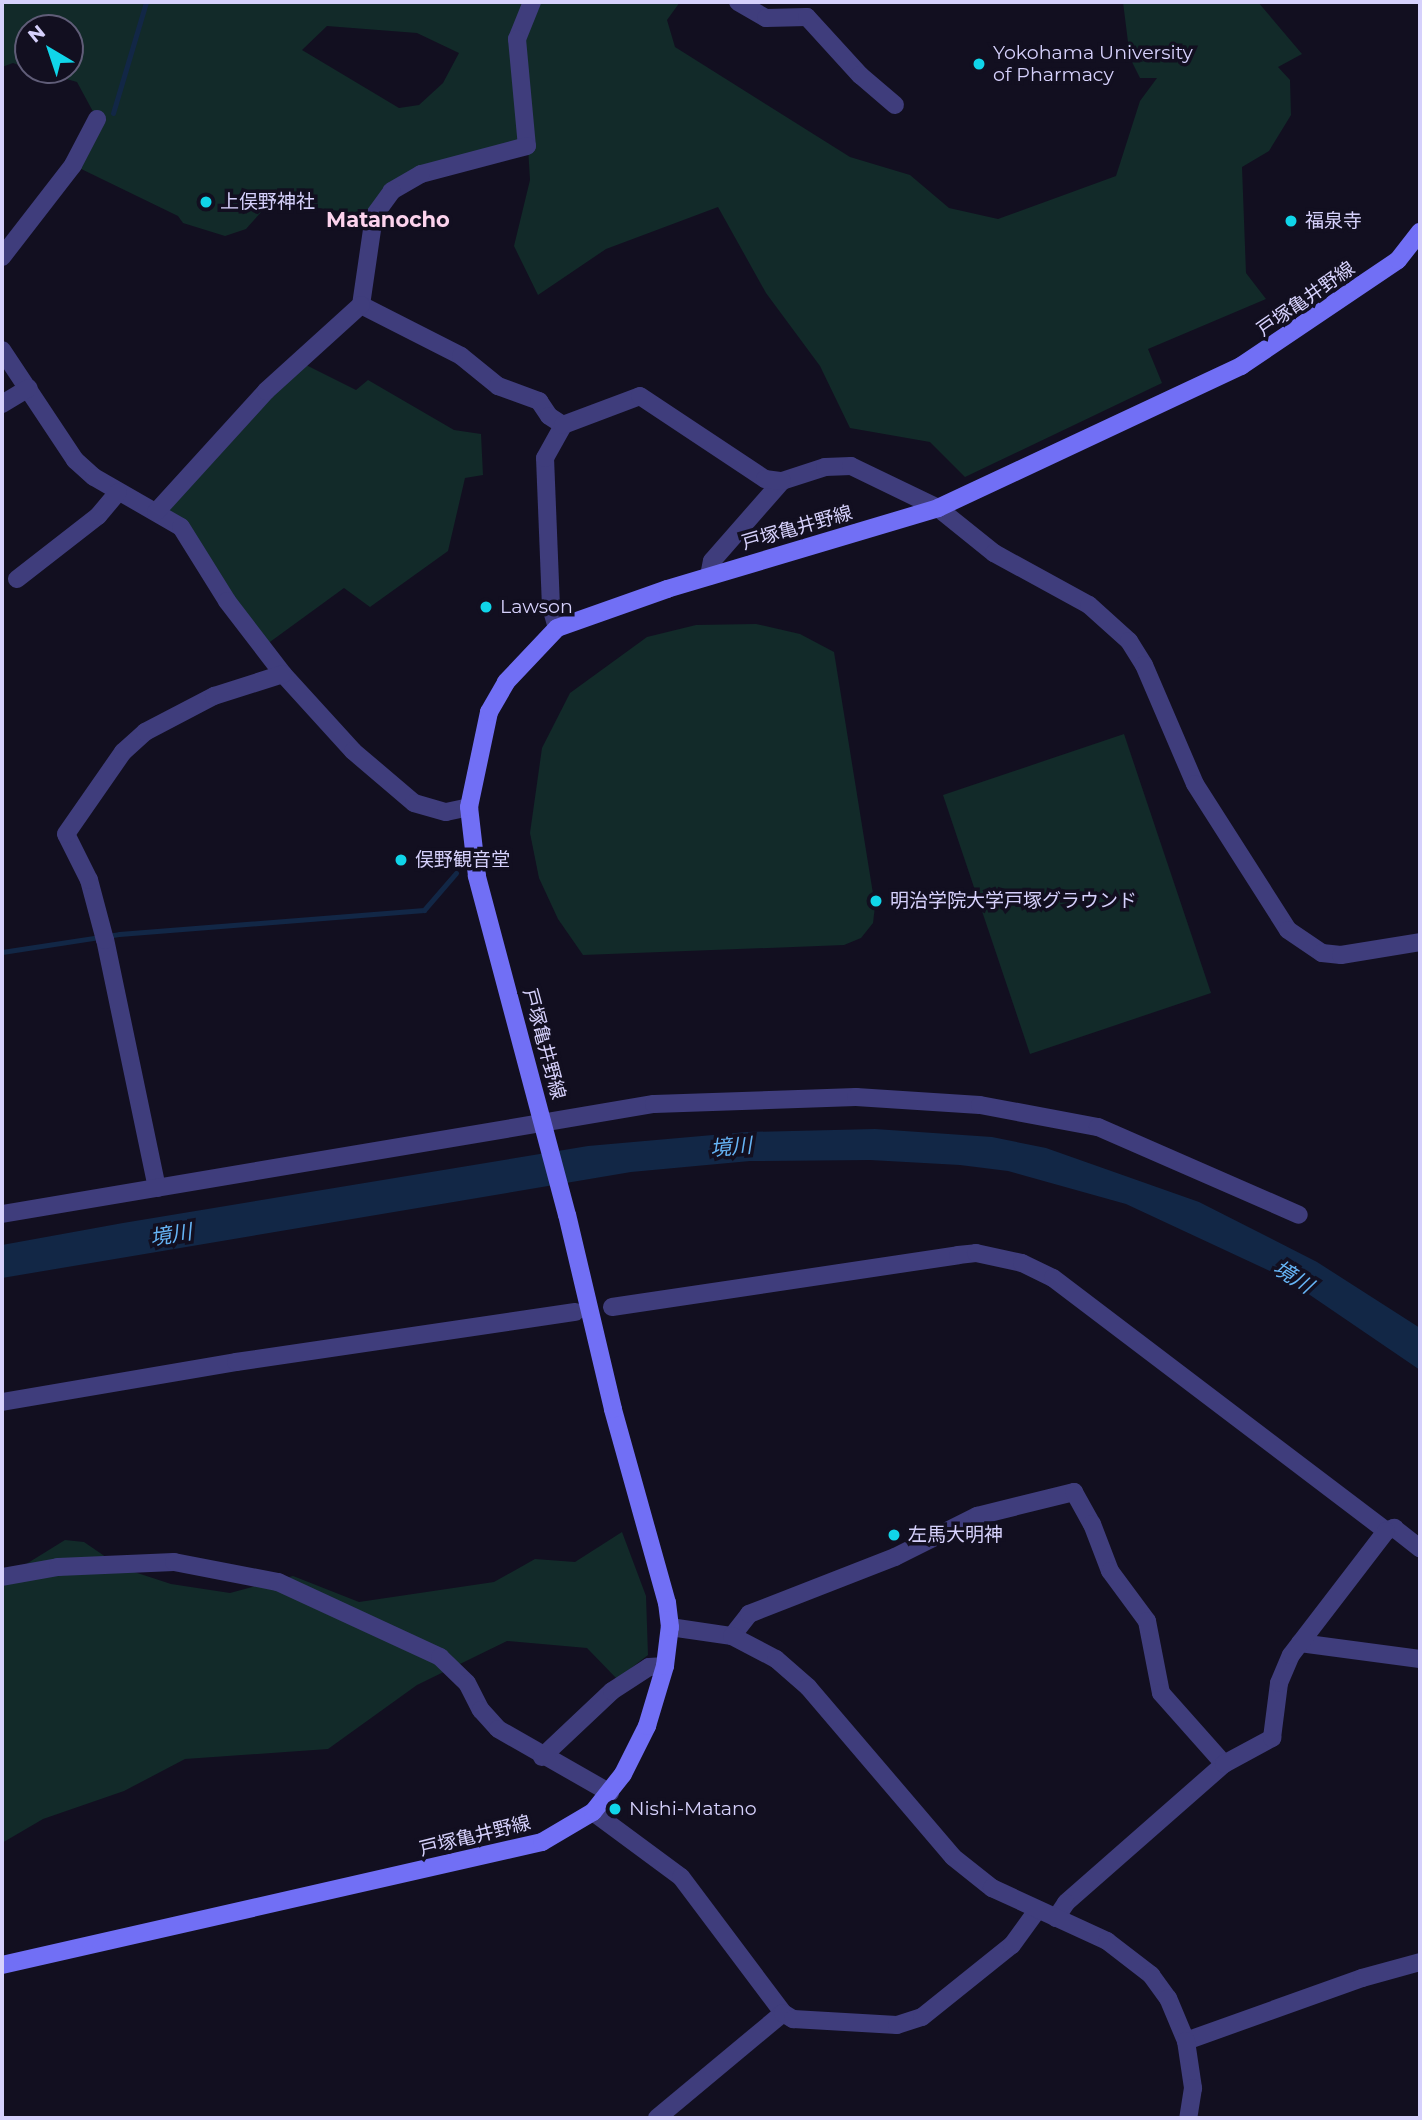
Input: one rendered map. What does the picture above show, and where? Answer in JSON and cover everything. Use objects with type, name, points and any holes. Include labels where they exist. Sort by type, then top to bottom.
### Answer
[{"type":"main road","name":"戸塚亀井野線","points":[[2,1965],[517,1850],[558,1835],[593,1812],[610,1793],[648,1726],[665,1666],[670,1627],[662,1580],[613,1409],[544,1124],[477,876],[469,807],[489,712],[506,682],[557,628],[709,576],[938,508],[1241,366],[1398,260],[1420,232]]},
{"type":"street","points":[[156,512],[267,391],[360,305],[374,216],[393,191],[421,174],[527,146],[517,39],[532,2]]},
{"type":"street","points":[[738,2],[766,18],[807,16],[860,75],[895,105]]},
{"type":"street","points":[[2,257],[73,165],[97,119]]},
{"type":"street","points":[[360,305],[461,356],[498,387],[539,401],[549,416],[564,425]]},
{"type":"street","points":[[2,349],[75,460],[118,492],[181,527],[227,601],[283,674],[353,751],[403,797],[438,811],[469,807]]},
{"type":"street","points":[[2,404],[29,388]]},
{"type":"street","points":[[557,628],[551,607],[545,458],[564,425],[640,397],[765,479],[782,481],[825,467],[851,466],[938,508],[994,553],[1089,605],[1129,641],[1144,665],[1195,784],[1287,930],[1322,953],[1340,955],[1420,942]]},
{"type":"street","points":[[709,576],[712,561],[782,481]]},
{"type":"street","points":[[17,579],[98,516],[118,492]]},
{"type":"street","points":[[157,1188],[103,932],[89,880],[66,834],[116,762],[145,732],[169,717],[214,696],[283,674]]},
{"type":"street","points":[[2,1214],[544,1124],[724,1098],[920,1098],[1098,1127],[1299,1215]]},
{"type":"street","points":[[612,1307],[958,1255],[1015,1261],[1053,1279],[1386,1531]]},
{"type":"street","points":[[2,1402],[236,1362],[575,1312]]},
{"type":"street","points":[[732,1636],[749,1614],[895,1557],[977,1516],[1074,1492],[1092,1524],[1110,1571],[1147,1621],[1161,1693],[1224,1764]]},
{"type":"street","points":[[1056,1918],[1066,1903],[1224,1764],[1272,1738],[1279,1683],[1300,1643],[1386,1531],[1394,1528],[1420,1548]]},
{"type":"street","points":[[2,1577],[58,1567],[174,1562],[278,1582],[440,1657],[467,1683],[481,1710],[498,1729],[542,1757],[610,1793]]},
{"type":"street","points":[[670,1627],[732,1636],[776,1659],[808,1687],[953,1857],[992,1888],[1036,1912],[1107,1941],[1151,1975],[1168,1998],[1186,2041],[1193,2088],[1188,2118]]},
{"type":"street","points":[[1300,1643],[1420,1659]]},
{"type":"street","points":[[542,1757],[612,1691],[649,1667],[665,1666]]},
{"type":"street","points":[[593,1812],[681,1877],[783,2013],[793,2019],[910,2022],[1012,1945],[1036,1912]]},
{"type":"street","points":[[1186,2041],[1362,1978],[1420,1962]]},
{"type":"street","points":[[657,2118],[783,2013]]},
{"type":"green space","points":[[2,2],[680,2],[667,20],[675,47],[850,157],[910,175],[949,208],[998,219],[1116,176],[1140,101],[1157,78],[1140,78],[1130,58],[1123,2],[1258,2],[1302,54],[1278,67],[1290,80],[1291,115],[1269,151],[1242,167],[1246,273],[1266,299],[1148,349],[1162,383],[965,477],[930,442],[850,428],[820,366],[766,293],[718,207],[606,249],[538,295],[514,246],[530,180],[528,147],[421,174],[374,216],[271,201],[246,229],[225,236],[183,223],[178,216],[73,165],[97,119],[78,84],[84,84],[84,14],[14,14],[13,63],[2,67]],"holes":[[[327,26],[417,33],[459,53],[443,83],[419,105],[399,108],[302,50]]]},
{"type":"green space","points":[[298,361],[356,390],[368,380],[454,430],[481,434],[483,475],[465,478],[448,551],[370,607],[344,588],[263,647],[192,543],[156,512]]},
{"type":"green space","points":[[756,624],[800,634],[834,652],[875,906],[873,923],[861,938],[844,945],[583,955],[558,919],[539,878],[530,833],[542,748],[570,693],[647,637],[696,625]]},
{"type":"green space","points":[[1124,734],[1211,993],[1030,1054],[943,795]]},
{"type":"green space","points":[[622,1532],[646,1596],[648,1655],[617,1679],[587,1648],[507,1641],[417,1685],[328,1749],[185,1759],[124,1791],[43,1819],[2,1843],[2,1579],[65,1540],[84,1542],[122,1568],[171,1584],[230,1593],[293,1576],[359,1602],[494,1582],[535,1559],[575,1562]]},
{"type":"water","name":"境川","points":[[875,1129],[992,1137],[1046,1148],[1199,1202],[1317,1262],[1420,1328],[1420,1370],[1285,1278],[1126,1204],[1008,1171],[960,1165],[870,1160],[750,1161],[631,1172],[2,1278],[2,1245],[123,1223],[588,1146],[747,1132]]},
{"type":"waterway","points":[[113,113],[146,2]]},
{"type":"waterway","points":[[2,952],[119,934],[424,910],[456,873]]},
{"type":"place","name":"Yokohama University of Pharmacy","points":[[979,64]]},
{"type":"place","name":"上俣野神社","points":[[206,202]]},
{"type":"place","name":"福泉寺","points":[[1291,221]]},
{"type":"place","name":"Lawson","points":[[486,607]]},
{"type":"place","name":"俣野観音堂","points":[[401,860]]},
{"type":"place","name":"明治学院大学戸塚グラウンド","points":[[876,901]]},
{"type":"place","name":"左馬大明神","points":[[894,1535]]},
{"type":"place","name":"Nishi-Matano","points":[[615,1809]]},
{"type":"district","name":"Matanocho","points":[[388,220]]}]
